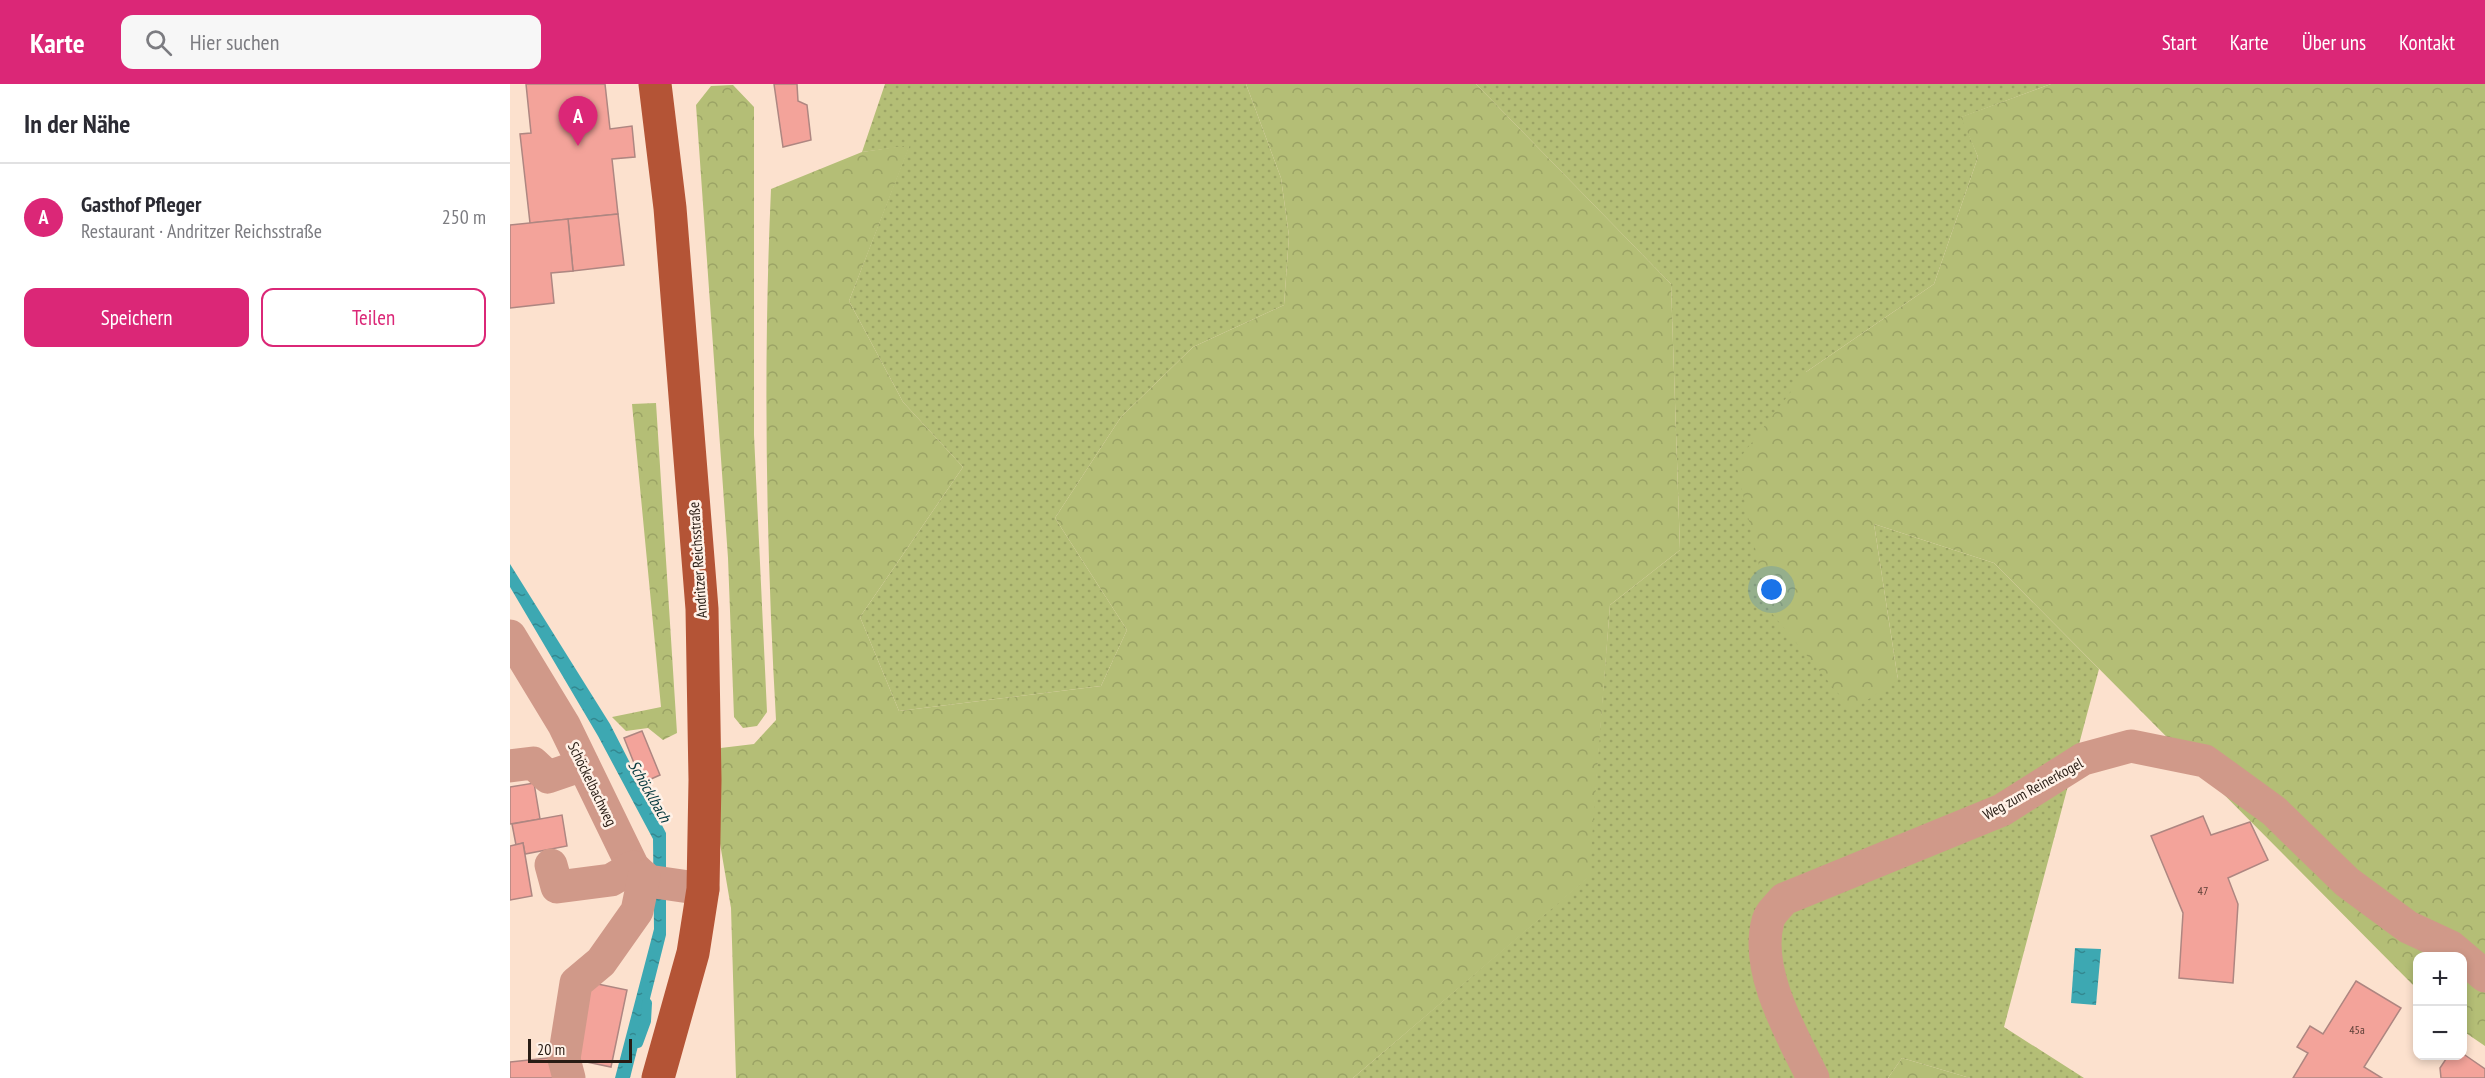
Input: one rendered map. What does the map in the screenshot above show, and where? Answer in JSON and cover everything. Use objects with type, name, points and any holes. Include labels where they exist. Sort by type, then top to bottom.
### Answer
[{"type":"main road","name":"Andritzer Reichsstraße","points":[[655,84],[671,219],[702,609],[705,780],[661,880],[693,953],[658,1078]]},
{"type":"street","name":"Schöckelbachweg","points":[[510,636],[564,725],[583,765],[661,880]]},
{"type":"street","name":"Weg zum Reinerkogel","points":[[1813,1078],[1779,1008],[1765,955],[1768,919],[1784,899],[2002,810],[2083,759],[2131,746],[2205,761],[2274,811],[2347,882],[2408,927],[2451,946],[2485,976]]},
{"type":"street","points":[[510,766],[533,763],[548,777],[583,765]]},
{"type":"street","points":[[551,865],[556,887],[611,880],[661,880]]},
{"type":"street","points":[[570,1078],[564,1059],[576,983],[601,962],[661,880]]},
{"type":"green space","points":[[885,84],[1246,84],[1281,178],[1289,236],[1284,305],[1193,347],[1121,417],[1055,518],[1127,630],[1101,686],[899,711],[860,617],[963,467],[903,402],[849,301],[909,146],[862,152]]},
{"type":"green space","points":[[1246,84],[1476,84],[1671,284],[1680,550],[1610,605],[1589,877],[1353,1078],[736,1078],[731,908],[704,750],[754,744],[776,720],[767,454],[767,322],[771,189],[862,152],[910,145],[849,301],[903,402],[963,467],[860,617],[899,711],[1101,686],[1127,630],[1055,518],[1121,417],[1193,347],[1284,305],[1289,236],[1281,178]]},
{"type":"green space","points":[[1476,84],[2051,84],[1962,117],[1978,157],[1934,284],[1806,372],[1898,680],[1874,524],[1994,563],[2099,669],[2004,1027],[2084,1078],[1970,1078],[1902,1058],[1888,1078],[1353,1078],[1588,877],[1610,605],[1680,550],[1671,284]]},
{"type":"green space","points":[[2051,84],[2485,84],[2485,1046],[2467,1034],[2467,952],[2413,952],[2413,985],[1994,563],[1874,524],[1898,680],[1852,710],[1769,610],[1736,463],[1806,372],[1934,284],[1978,157],[1961,117]]},
{"type":"green space","points":[[733,85],[754,107],[754,435],[767,712],[757,726],[743,728],[734,717],[728,558],[696,105],[711,86]]},
{"type":"green space","points":[[656,403],[677,733],[663,740],[648,728],[626,731],[612,717],[661,707],[632,404]]},
{"type":"green space","points":[[1902,1058],[1970,1078],[1888,1078]]},
{"type":"water","name":"Schöcklbach","points":[[510,564],[610,724],[666,833],[666,935],[630,1078],[615,1078],[654,929],[653,839],[598,736],[510,587]]},
{"type":"water","points":[[2075,948],[2101,949],[2096,1005],[2071,1003]]},
{"type":"building","points":[[526,84],[605,84],[610,129],[632,126],[635,157],[612,159],[618,214],[530,223],[520,134],[531,133]]},
{"type":"building","points":[[774,84],[797,84],[798,101],[807,105],[811,140],[783,147]]},
{"type":"building","points":[[618,214],[624,265],[573,271],[568,219]]},
{"type":"building","points":[[568,219],[573,271],[551,273],[554,303],[510,308],[510,225]]},
{"type":"building","points":[[642,731],[660,775],[642,783],[624,738]]},
{"type":"building","points":[[534,783],[540,819],[510,824],[510,787]]},
{"type":"building","points":[[562,815],[567,846],[525,854],[523,843],[516,845],[512,824]]},
{"type":"building","points":[[2203,816],[2211,835],[2250,822],[2268,860],[2228,878],[2238,904],[2233,983],[2179,978],[2183,913],[2151,836]]},
{"type":"building","points":[[523,843],[532,896],[510,900],[510,846]]},
{"type":"building","points":[[2356,981],[2401,1008],[2364,1067],[2382,1078],[2293,1078],[2308,1053],[2297,1047],[2310,1026],[2323,1034]]},
{"type":"building","points":[[588,982],[627,990],[611,1067],[572,1059]]},
{"type":"building","points":[[2467,1056],[2485,1069],[2485,1078],[2441,1078],[2440,1068],[2445,1060],[2467,1060]]},
{"type":"building","points":[[557,1057],[559,1078],[510,1078],[510,1062]]},
{"type":"waterway","name":"Schöcklbach","points":[[638,1043],[646,1021],[647,1003]]},
{"type":"place","name":"Gasthof Pfleger","points":[[578,146]]}]
